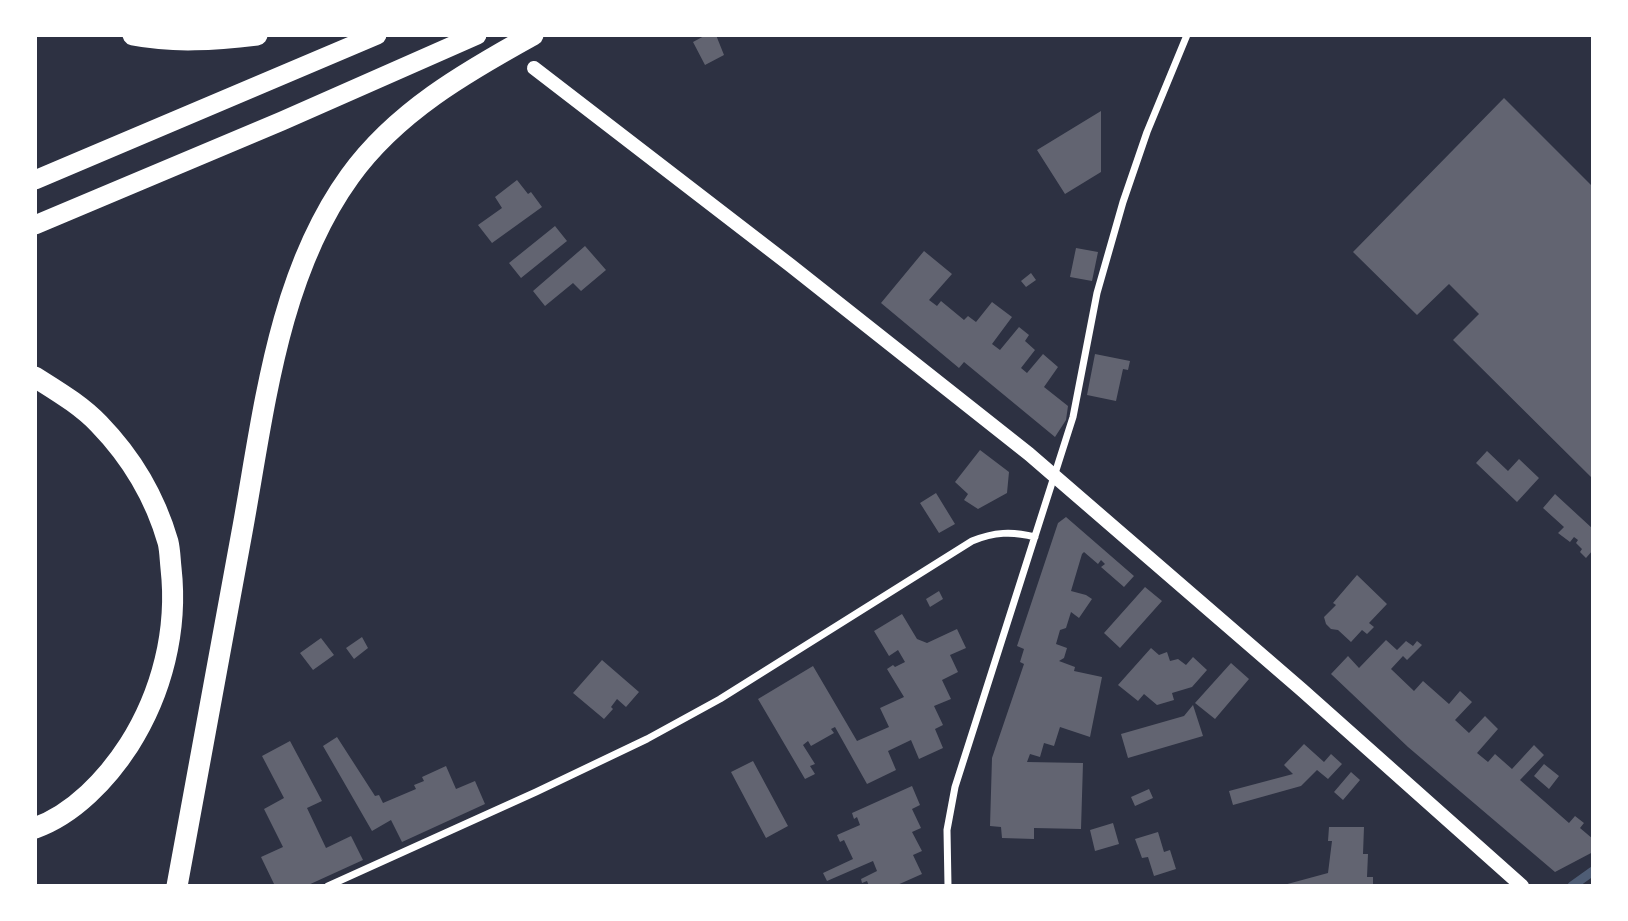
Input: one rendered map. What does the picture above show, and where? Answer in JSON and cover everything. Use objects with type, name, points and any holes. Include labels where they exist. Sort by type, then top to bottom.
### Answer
[{"type":"highway","points":[[133,35],[178,40],[216,40],[257,35]]},
{"type":"highway","points":[[35,180],[377,35]]},
{"type":"highway","points":[[35,225],[478,35]]},
{"type":"highway","points":[[177,886],[271,375],[295,282],[312,241],[351,174],[400,121],[433,95],[533,35]]},
{"type":"highway","points":[[35,377],[69,398],[98,422],[121,448],[141,477],[159,514],[169,545],[173,583],[173,617],[167,654],[156,692],[142,724],[102,780],[72,807],[35,828]]},
{"type":"main road","points":[[534,68],[801,274],[1054,476],[1302,690],[1522,886]]},
{"type":"street","points":[[948,886],[947,830],[952,797],[964,754],[1073,417],[1097,293],[1117,222],[1147,132],[1187,35]]},
{"type":"street","points":[[328,886],[647,739],[720,699],[972,541],[1007,532],[1035,537]]},
{"type":"building","points":[[706,35],[716,35],[724,55],[705,65],[693,42]]},
{"type":"building","points":[[1504,98],[1593,187],[1593,479],[1453,340],[1479,314],[1449,284],[1417,315],[1353,252]]},
{"type":"building","points":[[1101,111],[1101,172],[1065,194],[1037,150]]},
{"type":"building","points":[[517,180],[528,194],[531,192],[542,207],[492,243],[478,225],[502,208],[495,197]]},
{"type":"building","points":[[555,226],[567,241],[521,278],[509,263]]},
{"type":"building","points":[[585,246],[606,270],[581,291],[573,283],[545,306],[533,291]]},
{"type":"building","points":[[1076,248],[1098,252],[1092,281],[1070,277]]},
{"type":"building","points":[[924,251],[952,274],[929,300],[937,306],[941,301],[964,320],[968,316],[976,322],[992,302],[1012,317],[992,344],[1000,350],[1019,327],[1029,335],[1025,341],[1035,350],[1021,368],[1027,373],[1043,354],[1058,367],[1044,387],[1068,406],[1066,420],[1055,437],[964,362],[959,368],[881,303]]},
{"type":"building","points":[[1031,273],[1036,280],[1026,287],[1021,281]]},
{"type":"building","points":[[1095,354],[1130,361],[1128,370],[1123,369],[1116,401],[1087,395]]},
{"type":"building","points":[[980,450],[1009,472],[1007,493],[978,509],[964,500],[968,494],[955,482]]},
{"type":"building","points":[[1487,451],[1508,471],[1519,459],[1539,478],[1517,502],[1476,463]]},
{"type":"building","points":[[936,493],[955,524],[939,533],[920,503]]},
{"type":"building","points":[[1555,494],[1593,529],[1593,550],[1586,558],[1576,543],[1578,540],[1574,537],[1570,542],[1558,533],[1564,527],[1543,508]]},
{"type":"building","points":[[1066,517],[1134,576],[1124,587],[1101,567],[1105,564],[1101,560],[1098,564],[1084,552],[1082,554],[1071,591],[1092,599],[1079,618],[1071,612],[1066,628],[1060,630],[1056,644],[1067,648],[1064,658],[1059,661],[1075,667],[1074,671],[1102,677],[1090,737],[1060,727],[1054,746],[1044,743],[1040,757],[1030,754],[1027,762],[1083,763],[1081,829],[1034,828],[1034,839],[1002,838],[1001,827],[990,826],[992,758],[1024,664],[1020,662],[1024,649],[1017,646],[1058,523]]},
{"type":"building","points":[[1357,575],[1387,604],[1369,623],[1374,627],[1367,634],[1362,630],[1351,642],[1338,630],[1331,629],[1324,617]]},
{"type":"building","points":[[1145,587],[1162,601],[1120,648],[1104,633]]},
{"type":"building","points":[[939,591],[943,599],[930,607],[926,599]]},
{"type":"building","points":[[902,614],[917,639],[927,643],[957,629],[966,648],[950,655],[958,672],[942,680],[951,699],[934,706],[943,725],[935,729],[943,748],[919,759],[911,740],[888,751],[896,770],[867,784],[835,727],[831,729],[834,733],[811,746],[808,741],[803,745],[815,764],[810,766],[815,774],[805,779],[758,699],[813,666],[857,741],[889,727],[880,708],[904,697],[887,669],[905,662],[898,650],[889,656],[874,631]]},
{"type":"building","points":[[362,637],[368,648],[354,659],[346,648]]},
{"type":"building","points":[[321,638],[334,655],[313,670],[300,653]]},
{"type":"building","points":[[1386,640],[1397,650],[1406,641],[1413,646],[1417,641],[1422,645],[1407,660],[1403,656],[1391,669],[1414,691],[1423,681],[1449,704],[1460,691],[1472,702],[1455,720],[1469,733],[1485,716],[1498,729],[1477,753],[1488,762],[1495,754],[1512,769],[1534,745],[1544,755],[1520,780],[1569,823],[1575,816],[1584,823],[1580,828],[1593,839],[1593,852],[1555,872],[1408,747],[1331,674],[1348,656],[1359,668]]},
{"type":"building","points":[[1151,648],[1159,655],[1167,652],[1170,661],[1178,659],[1186,665],[1193,657],[1207,670],[1192,687],[1172,693],[1174,700],[1157,705],[1144,694],[1138,701],[1118,685]]},
{"type":"building","points":[[602,660],[639,692],[626,707],[617,699],[604,719],[573,693]]},
{"type":"building","points":[[1231,663],[1249,679],[1215,719],[1195,703]]},
{"type":"building","points":[[1193,705],[1203,736],[1128,758],[1121,734],[1184,716]]},
{"type":"building","points":[[337,737],[375,796],[379,795],[383,803],[416,789],[414,785],[424,781],[422,777],[446,766],[456,789],[475,781],[485,804],[402,842],[391,820],[372,831],[323,746]]},
{"type":"building","points":[[290,741],[322,801],[307,808],[326,848],[351,836],[363,860],[306,886],[275,886],[261,857],[283,847],[264,809],[284,798],[262,756]]},
{"type":"building","points":[[1304,744],[1324,762],[1331,754],[1342,764],[1328,779],[1317,770],[1301,786],[1233,805],[1229,791],[1293,774],[1284,765]]},
{"type":"building","points":[[753,761],[788,826],[766,838],[731,772]]},
{"type":"building","points":[[1544,764],[1559,776],[1549,789],[1534,776]]},
{"type":"building","points":[[1351,772],[1360,780],[1343,800],[1334,792]]},
{"type":"building","points":[[912,786],[920,805],[912,809],[921,828],[912,832],[922,851],[913,855],[922,874],[895,886],[869,886],[867,881],[862,883],[861,879],[877,871],[873,861],[827,881],[823,873],[853,859],[844,840],[840,842],[837,835],[860,825],[852,813]]},
{"type":"building","points":[[1149,789],[1153,798],[1135,806],[1131,797]]},
{"type":"building","points":[[1113,823],[1119,844],[1095,851],[1090,830]]},
{"type":"building","points":[[1329,827],[1364,827],[1363,854],[1368,854],[1367,877],[1373,877],[1373,886],[1280,886],[1328,873],[1332,841],[1328,841]]},
{"type":"building","points":[[1158,832],[1164,852],[1170,850],[1176,869],[1154,876],[1148,857],[1142,858],[1135,839]]},
{"type":"waterway","points":[[1572,886],[1593,871]]}]
